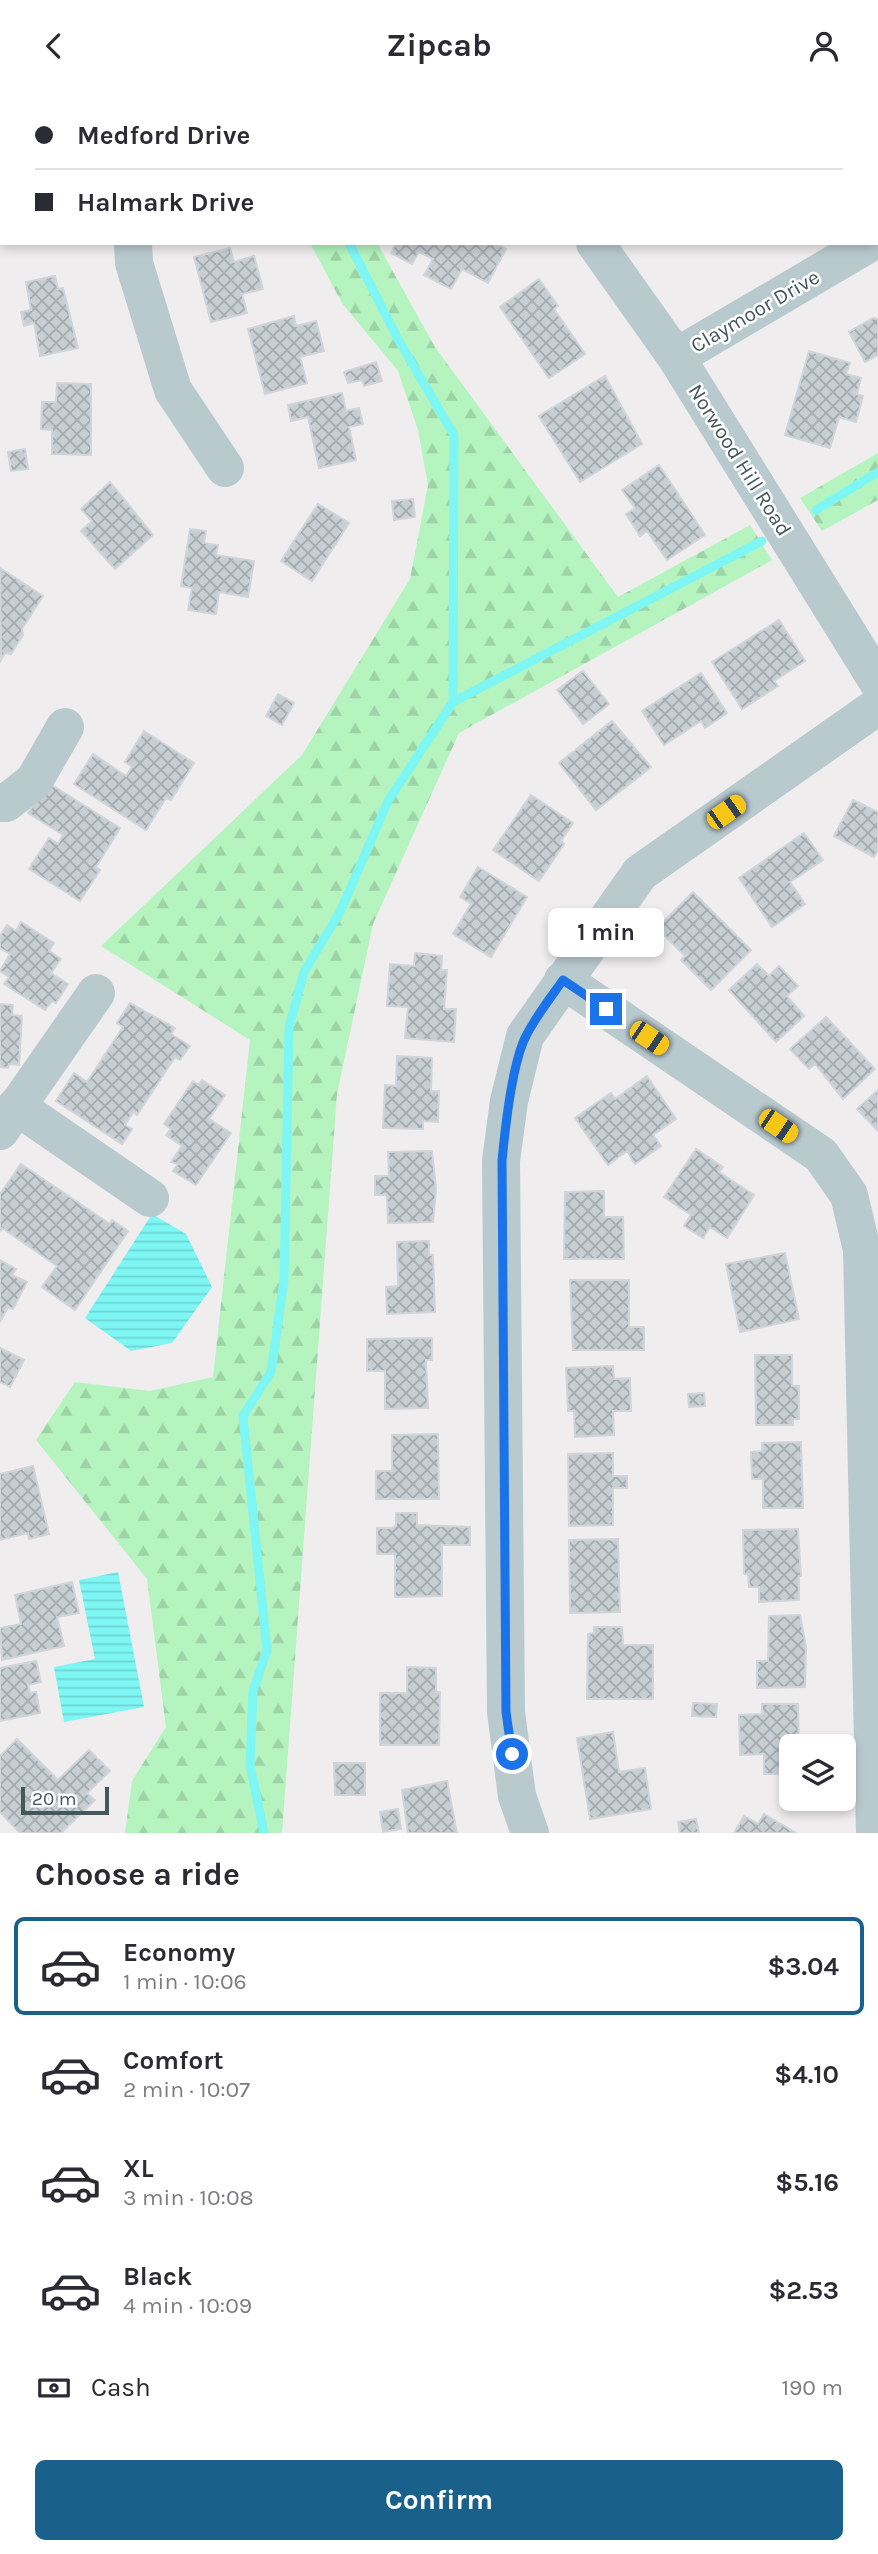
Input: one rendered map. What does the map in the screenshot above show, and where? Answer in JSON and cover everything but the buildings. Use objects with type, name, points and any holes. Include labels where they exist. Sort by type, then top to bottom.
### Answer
[{"type":"street","points":[[133,245],[134,263],[173,390],[225,468]]},
{"type":"street","name":"Norwood Hill Road","points":[[596,245],[676,357],[878,682]]},
{"type":"street","name":"Claymoor Drive","points":[[676,357],[867,245]]},
{"type":"street","points":[[530,1833],[517,1796],[506,1712],[502,1161],[509,1101],[525,1036],[640,873],[878,706]]},
{"type":"street","points":[[0,803],[6,803],[34,781],[65,727]]},
{"type":"street","points":[[563,980],[821,1155],[849,1195],[862,1250],[875,1833]]},
{"type":"street","points":[[96,993],[8,1119],[150,1198]]},
{"type":"green space","points":[[311,245],[378,245],[435,347],[618,597],[750,525],[772,560],[459,733],[373,924],[337,1094],[282,1833],[125,1833],[132,1781],[166,1727],[147,1579],[36,1440],[75,1382],[150,1391],[213,1377],[250,1040],[101,946],[302,755],[410,579],[428,485],[418,430],[398,371],[342,303]]},
{"type":"green space","points":[[878,453],[878,500],[822,531],[800,498]]},
{"type":"water","points":[[152,1214],[186,1234],[212,1287],[172,1343],[131,1351],[85,1318]]},
{"type":"water","points":[[118,1572],[144,1707],[64,1722],[54,1667],[95,1659],[79,1580]]},
{"type":"waterway","points":[[264,1833],[250,1765],[253,1691],[267,1650],[243,1416],[271,1372],[284,1280],[289,1028],[304,972],[341,910],[388,801],[453,702],[454,435],[399,341],[350,245]]},
{"type":"waterway","points":[[816,510],[878,472]]},
{"type":"waterway","points":[[453,702],[762,541]]},
{"type":"route","points":[[512,1754],[506,1712],[502,1161],[509,1101],[525,1036],[563,980],[606,1009]]}]
